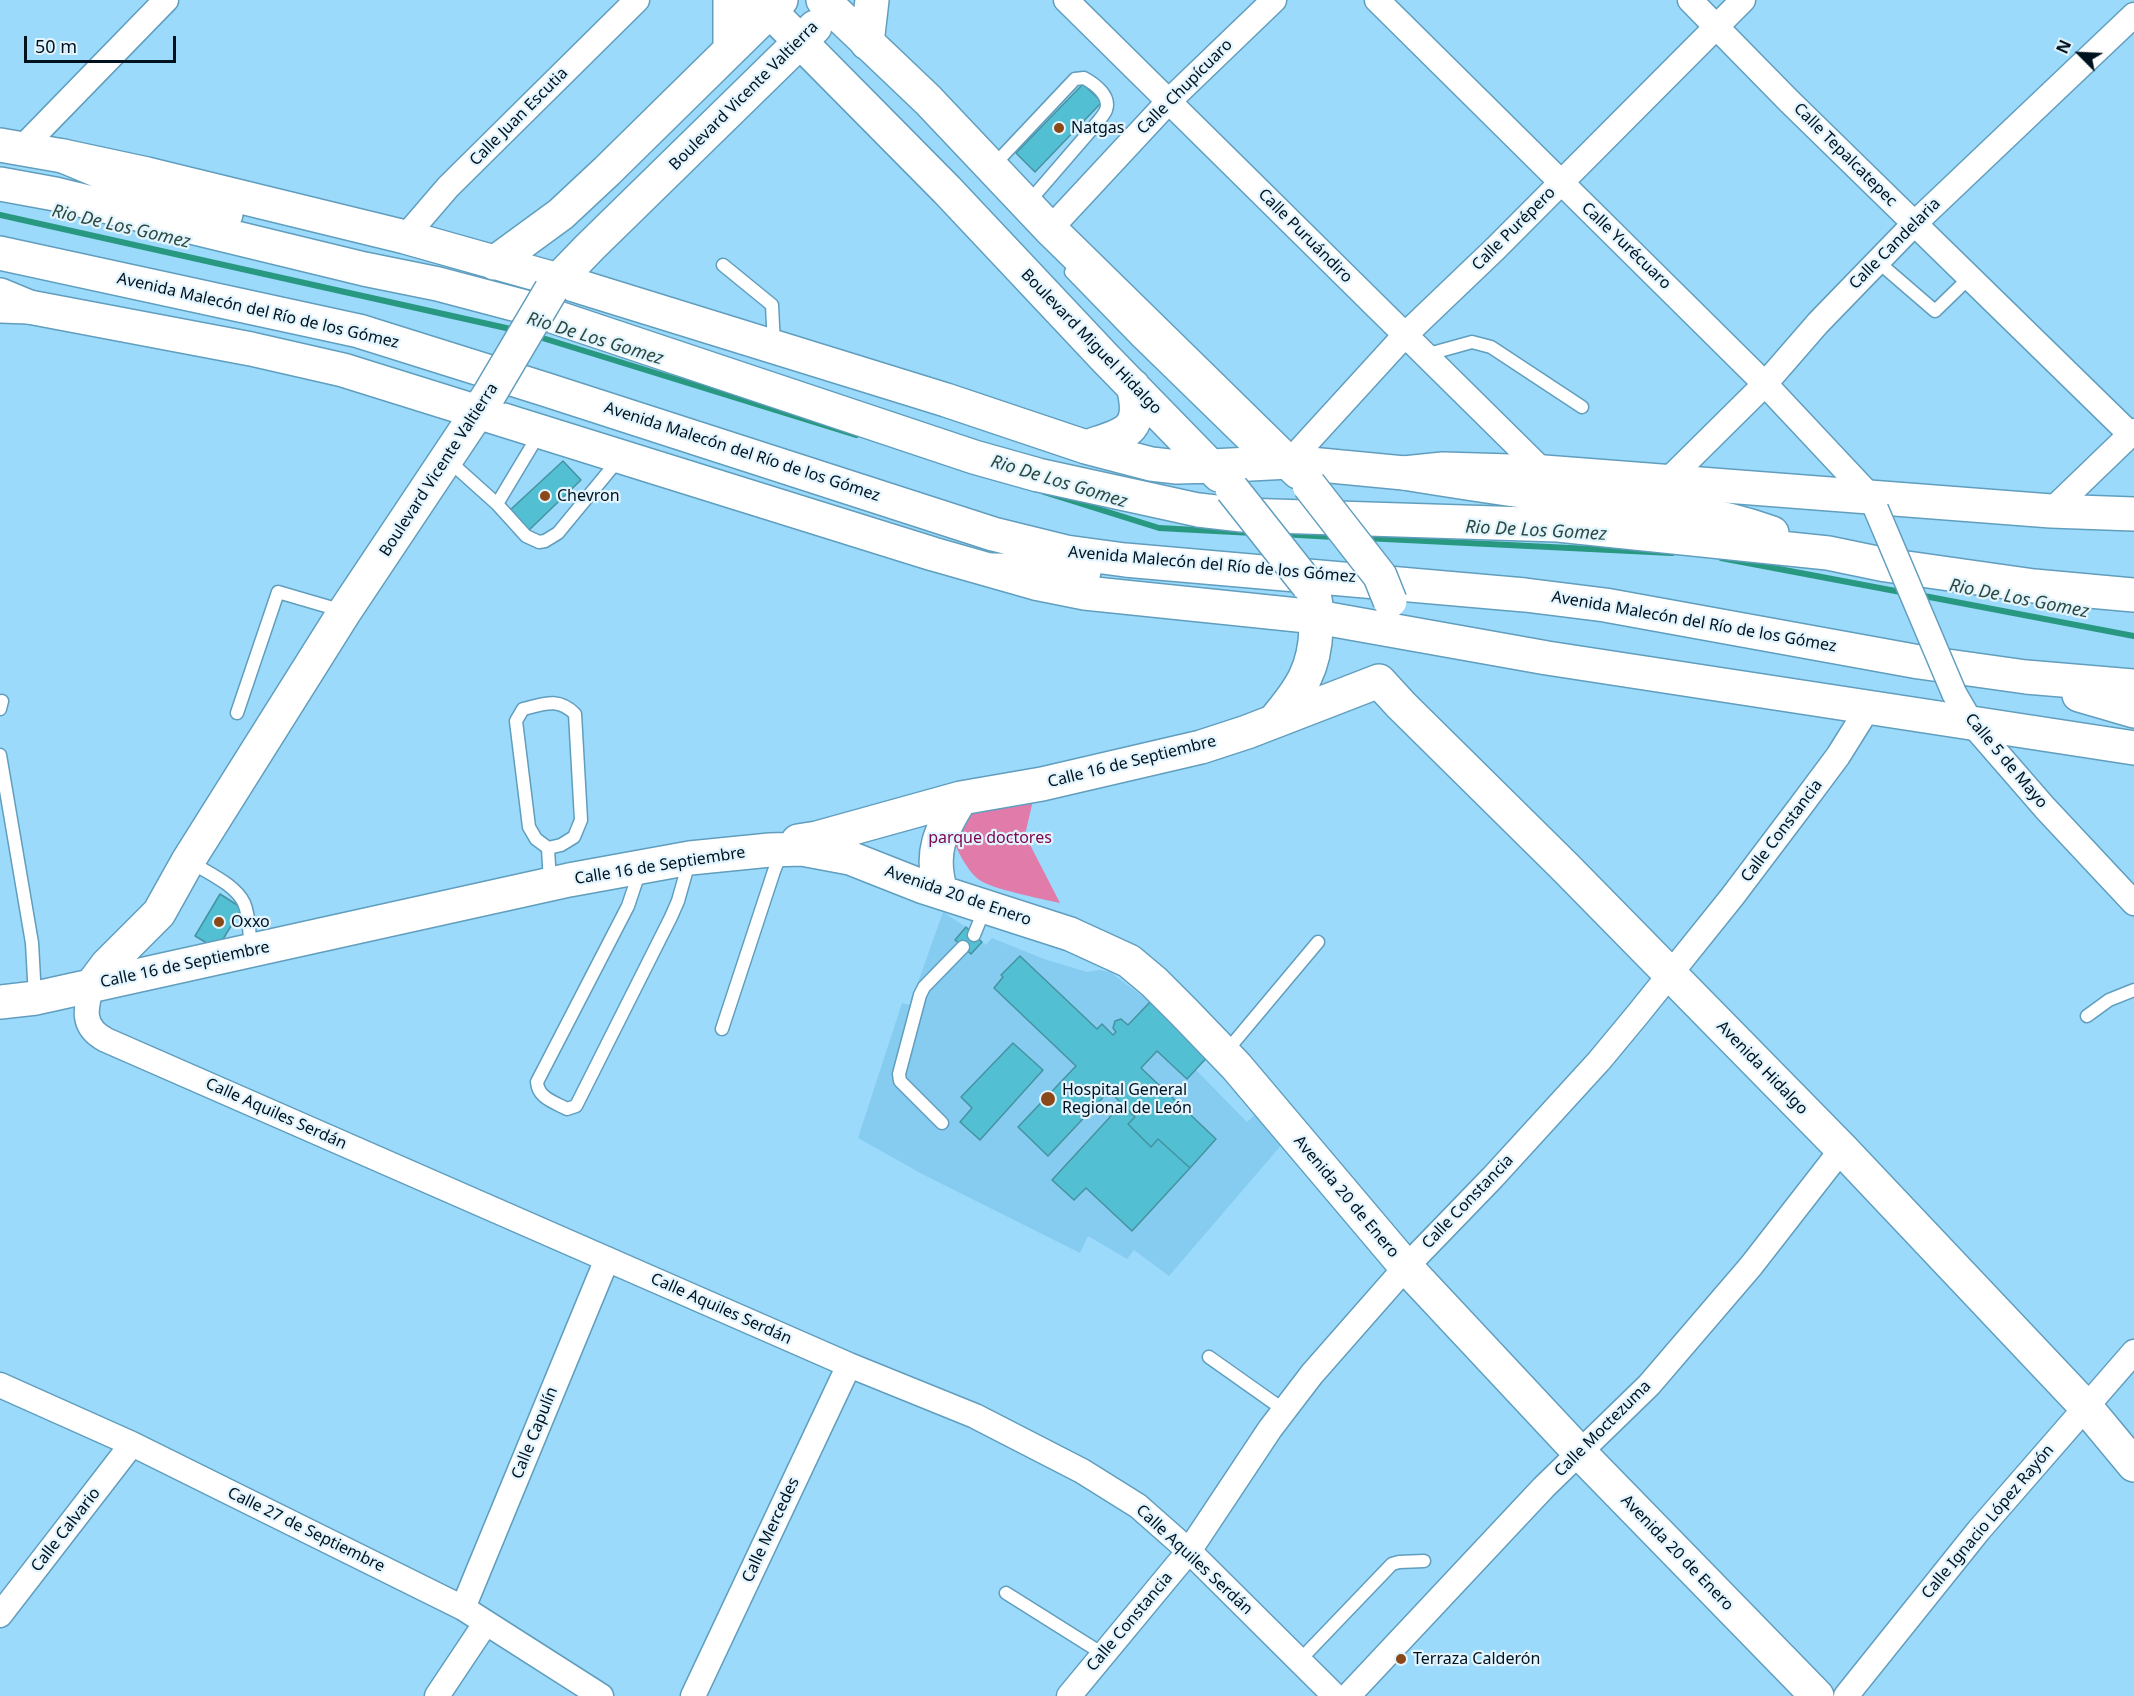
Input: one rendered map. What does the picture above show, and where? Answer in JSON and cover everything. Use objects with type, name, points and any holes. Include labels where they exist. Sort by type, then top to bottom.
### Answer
[{"type":"street","points":[[10,147],[166,0]]},
{"type":"street","name":"Calle Juan Escutia","points":[[405,237],[465,171],[637,0]]},
{"type":"street","points":[[730,0],[730,49]]},
{"type":"street","points":[[872,0],[872,56]]},
{"type":"street","name":"Calle Puruándiro","points":[[1066,0],[1170,100],[1544,472]]},
{"type":"street","name":"Calle Chupícuaro","points":[[1050,229],[1170,100],[1274,0]]},
{"type":"street","name":"Calle Yurécuaro","points":[[1377,0],[1765,384],[1873,503]]},
{"type":"street","name":"Calle Tepalcatepec","points":[[1690,0],[1969,278],[2132,433]]},
{"type":"street","name":"Calle Purépero","points":[[1287,470],[1405,335],[1561,183],[1743,0]]},
{"type":"street","points":[[494,263],[561,214],[607,171],[730,49],[772,3]]},
{"type":"street","name":"Boulevard Miguel Hidalgo","points":[[772,3],[820,15],[927,100],[1050,229],[1287,470],[1380,576],[1388,615]]},
{"type":"street","name":"Boulevard Miguel Hidalgo","points":[[820,15],[947,190],[1180,436],[1222,474],[1300,579],[1314,594],[1317,617],[1312,666],[1300,689],[1274,721]]},
{"type":"street","name":"Boulevard Vicente Valtierra","points":[[92,985],[106,965],[159,913],[188,861],[345,611],[484,403],[554,285],[820,15]]},
{"type":"street","name":"Calle Candelaria","points":[[1666,482],[1765,384],[1818,323],[1914,224],[2134,15]]},
{"type":"street","points":[[10,147],[147,174],[405,237],[494,263],[554,285],[774,347],[946,400],[1086,447],[1150,464],[1222,474],[1287,470],[1404,473],[1443,469],[1544,472],[1873,503],[2134,514]]},
{"type":"street","points":[[63,156],[142,189],[259,223],[312,244],[364,269]]},
{"type":"street","points":[[0,183],[66,196],[364,269],[438,284],[525,307],[974,457],[1038,475],[1198,510],[1468,524],[1558,525],[1828,553],[1886,565],[2034,586],[2134,595]]},
{"type":"street","points":[[561,214],[564,230],[569,239],[578,245],[590,247]]},
{"type":"street","name":"Avenida Malecón del Río de los Gómez","points":[[0,253],[359,331],[1029,544],[1066,552],[1300,579],[1525,595],[1605,605],[1919,662],[2026,677],[2134,686]]},
{"type":"street","points":[[0,272],[190,308],[243,305]]},
{"type":"street","points":[[10,303],[251,349],[484,403],[541,430],[933,554],[1035,583],[1085,593],[1317,617],[1388,615],[1547,657],[2134,748]]},
{"type":"street","points":[[1086,447],[1121,434],[1130,428],[1136,420],[1137,410],[1133,386]]},
{"type":"street","points":[[2051,511],[2132,433]]},
{"type":"street","points":[[1404,473],[1503,489],[1709,514],[1747,524],[1828,553]]},
{"type":"street","name":"Calle 5 de Mayo","points":[[1873,503],[1954,693],[1972,724],[2045,808],[2134,903]]},
{"type":"street","points":[[993,570],[1056,571],[1216,582],[1300,579]]},
{"type":"street","points":[[1961,575],[2134,573]]},
{"type":"street","points":[[1379,681],[1378,662],[1388,615]]},
{"type":"street","points":[[2026,677],[2134,711]]},
{"type":"street","name":"Calle 16 de Septiembre","points":[[0,1002],[36,998],[550,884],[642,866],[690,858],[783,849],[791,842],[817,838],[961,798],[1042,784],[1201,747],[1379,681]]},
{"type":"street","name":"Avenida Hidalgo","points":[[1379,681],[1842,1149],[2085,1406],[2134,1465]]},
{"type":"street","name":"Calle Constancia","points":[[1069,1696],[1189,1551],[1284,1410],[1334,1349],[1406,1267],[1493,1177],[1638,1014],[1732,897],[1813,790],[1838,756],[1868,708]]},
{"type":"street","points":[[940,892],[935,865],[937,846],[943,827],[961,798]]},
{"type":"street","name":"Avenida 20 de Enero","points":[[783,849],[819,851],[850,858],[940,892],[980,921],[1070,934],[1129,962],[1154,982],[1224,1054],[1406,1267],[1580,1453],[1817,1696]]},
{"type":"street","name":"Calle Aquiles Serdán","points":[[92,985],[86,1007],[87,1020],[96,1035],[849,1365],[975,1416],[1082,1471],[1138,1506],[1189,1551],[1335,1696]]},
{"type":"street","name":"Calle Moctezuma","points":[[1348,1696],[1545,1487],[1649,1385],[1751,1266],[1842,1149]]},
{"type":"street","name":"Calle Capulín","points":[[463,1608],[607,1259]]},
{"type":"street","name":"Calle Ignacio López Rayón","points":[[1846,1696],[1979,1530],[2134,1352]]},
{"type":"street","name":"Calle Mercedes","points":[[693,1696],[849,1365]]},
{"type":"street","name":"Calle 27 de Septiembre","points":[[0,1385],[132,1444],[463,1608],[601,1696]]},
{"type":"street","name":"Calle Calvario","points":[[0,1615],[132,1444]]},
{"type":"street","points":[[437,1696],[486,1624]]},
{"type":"lane","points":[[820,15],[886,114],[993,221],[1222,474]]},
{"type":"lane","points":[[991,168],[1075,79],[1084,78],[1100,89],[1107,102],[1106,110],[1026,204]]},
{"type":"lane","points":[[1059,260],[1139,342],[1287,470]]},
{"type":"lane","points":[[1877,261],[1935,310],[1969,278]]},
{"type":"lane","points":[[723,266],[772,305],[774,347]]},
{"type":"lane","points":[[1425,355],[1472,342],[1491,347],[1582,407]]},
{"type":"lane","points":[[497,504],[541,430]]},
{"type":"lane","points":[[447,459],[497,504],[526,536],[533,540],[545,541],[558,533],[622,456]]},
{"type":"lane","points":[[237,712],[278,592],[345,611]]},
{"type":"lane","points":[[548,848],[561,845],[574,837],[581,820],[575,714],[566,705],[552,702],[523,709],[516,721],[529,827],[536,839],[548,848],[550,884]]},
{"type":"lane","points":[[0,754],[32,943],[36,998]]},
{"type":"lane","points":[[722,1029],[783,849]]},
{"type":"lane","points":[[642,866],[628,906],[537,1082],[537,1089],[541,1095],[567,1109],[576,1106],[671,917],[678,902],[690,858]]},
{"type":"lane","points":[[188,861],[228,886],[245,904],[252,951]]},
{"type":"lane","points":[[1224,1054],[1318,942]]},
{"type":"lane","points":[[942,1123],[900,1081],[899,1074],[924,987],[963,947]]},
{"type":"lane","points":[[2086,1016],[2109,1000],[2134,990]]},
{"type":"lane","points":[[1209,1357],[1284,1410]]},
{"type":"lane","points":[[1299,1661],[1392,1564],[1424,1561]]},
{"type":"lane","points":[[1006,1593],[1103,1654]]},
{"type":"shaded area","name":"Hospital General Regional de León","points":[[943,912],[966,927],[986,945],[992,938],[1044,959],[1087,972],[1099,970],[1110,972],[1150,1002],[1178,1014],[1196,1070],[1247,1122],[1256,1114],[1284,1142],[1169,1276],[1134,1250],[1127,1259],[1088,1236],[1080,1253],[922,1174],[858,1138],[902,1003],[910,1005]]},
{"type":"green space","name":"parque doctores","points":[[1034,796],[1025,835],[1060,903],[984,883],[966,865],[952,838],[967,811]]},
{"type":"building","name":"Natgas","points":[[1083,84],[1102,102],[1035,172],[1016,153]]},
{"type":"building","name":"Chevron","points":[[563,461],[581,480],[528,531],[509,511]]},
{"type":"building","name":"Oxxo","points":[[220,894],[242,908],[217,949],[195,936]]},
{"type":"building","points":[[966,927],[982,942],[971,954],[955,940]]},
{"type":"building","points":[[1020,956],[1097,1029],[1102,1024],[1113,1035],[1116,1032],[1113,1028],[1115,1021],[1121,1019],[1128,1025],[1150,1002],[1212,1052],[1187,1079],[1157,1051],[1141,1068],[1216,1139],[1190,1168],[1158,1139],[1151,1147],[1128,1124],[1135,1117],[1109,1091],[1048,1156],[1018,1127],[1076,1066],[994,988],[1003,977],[1001,975]]},
{"type":"building","points":[[1013,1043],[1043,1070],[980,1140],[960,1122],[972,1108],[961,1097]]},
{"type":"building","points":[[1122,1104],[1135,1117],[1128,1124],[1151,1147],[1158,1139],[1190,1168],[1132,1231],[1086,1188],[1074,1200],[1052,1180]]},
{"type":"waterway","name":"Rio De Los Gomez","points":[[0,215],[515,330]]},
{"type":"waterway","name":"Rio De Los Gomez","points":[[536,336],[856,435]]},
{"type":"waterway","name":"Rio De Los Gomez","points":[[1044,492],[1159,528],[1253,533]]},
{"type":"waterway","name":"Rio De Los Gomez","points":[[1281,534],[1334,537]]},
{"type":"waterway","name":"Rio De Los Gomez","points":[[1365,538],[1672,553]]},
{"type":"waterway","name":"Rio De Los Gomez","points":[[1721,558],[1906,593]]},
{"type":"waterway","name":"Rio De Los Gomez","points":[[1919,595],[2134,636]]},
{"type":"place","name":"Natgas","points":[[1059,128]]},
{"type":"place","name":"Chevron","points":[[545,496]]},
{"type":"place","name":"Oxxo","points":[[219,922]]},
{"type":"place","name":"Hospital General Regional de León","points":[[1048,1099]]},
{"type":"place","name":"Terraza Calderón","points":[[1401,1659]]}]
